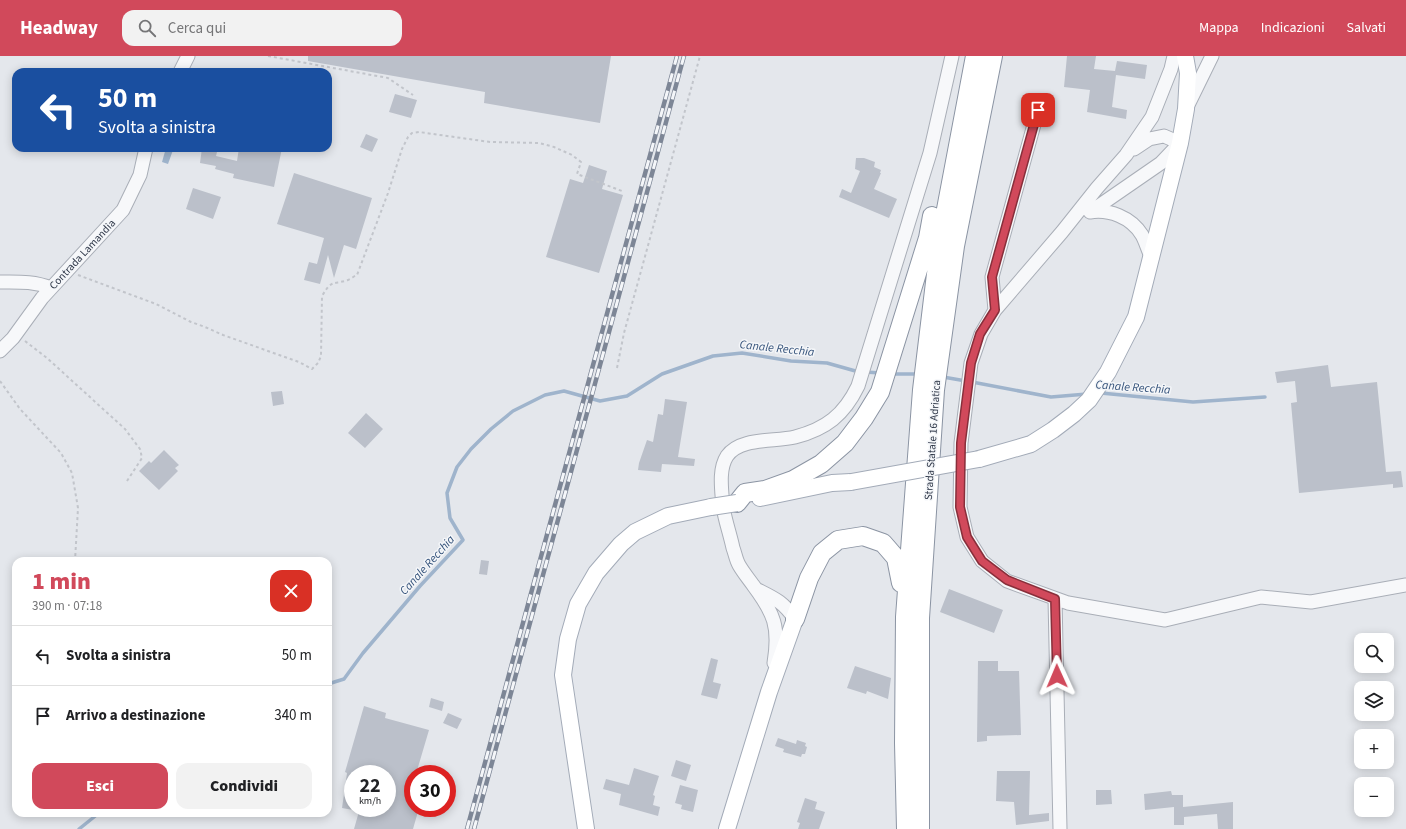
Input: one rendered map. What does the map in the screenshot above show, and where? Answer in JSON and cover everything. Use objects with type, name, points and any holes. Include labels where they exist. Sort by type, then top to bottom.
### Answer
[{"type":"highway","points":[[737,503],[745,493],[765,490],[793,480],[821,464],[845,443],[864,418],[880,392],[928,238],[965,56]]},
{"type":"highway","name":"Strada Statale 16 Adriatica","points":[[932,363],[940,241],[975,56]]},
{"type":"highway","name":"Strada Statale 16 Adriatica","points":[[906,829],[904,743],[905,617],[928,390],[932,363],[993,56]]},
{"type":"highway","name":"Strada Statale 16 Adriatica","points":[[920,829],[920,618],[928,390]]},
{"type":"highway","points":[[795,619],[809,578],[822,553],[838,540],[863,536],[883,543],[896,558],[900,573],[905,617]]},
{"type":"main road","points":[[586,829],[563,674],[568,639],[578,604],[596,573],[621,544],[635,532],[668,516],[832,483],[851,482],[979,460],[1030,444],[1054,430],[1089,400],[1108,372],[1136,317],[1180,143],[1186,109],[1188,73],[1185,56]]},
{"type":"main road","points":[[727,829],[769,692],[795,619]]},
{"type":"street","points":[[183,68],[188,56]]},
{"type":"street","points":[[769,692],[777,648],[775,623],[771,610],[738,564],[724,513],[722,469],[727,456],[738,446],[765,440],[794,437],[819,429],[837,417],[851,401],[858,386],[930,153],[952,56]]},
{"type":"street","points":[[1174,56],[1172,69],[1152,117],[1126,155],[995,310],[980,334],[971,363],[961,443],[960,507],[967,537],[982,561],[1007,580],[1068,603],[1165,620],[1261,597],[1311,602],[1406,585]]},
{"type":"street","points":[[1186,109],[1212,56]]},
{"type":"street","points":[[995,310],[992,277],[1038,110]]},
{"type":"street","points":[[1062,232],[1162,163],[1180,143],[1164,136],[1149,139],[1126,155]]},
{"type":"street","name":"Contrada Lamandia","points":[[0,351],[13,338],[42,298],[123,210],[140,175],[145,152]]},
{"type":"street","points":[[1090,212],[1108,212],[1126,218],[1141,234],[1152,258]]},
{"type":"street","points":[[0,282],[41,284],[51,288]]},
{"type":"street","points":[[756,589],[778,600],[787,607],[795,619]]},
{"type":"street","points":[[1055,599],[1060,829]]},
{"type":"street","points":[[771,610],[783,618],[795,619]]},
{"type":"path","points":[[268,56],[388,78],[413,95]]},
{"type":"path","points":[[617,368],[624,333],[700,56]]},
{"type":"path","points":[[70,268],[78,275],[156,304],[191,322],[299,362],[312,369],[318,364],[322,356],[322,296],[327,287],[333,282],[348,280],[357,275],[388,193],[402,149],[408,137],[412,133],[419,132],[490,142],[538,143],[554,147],[581,162],[577,174],[622,191]]},
{"type":"path","points":[[13,338],[21,338],[27,342],[125,429],[140,449],[142,458],[126,481]]},
{"type":"path","points":[[0,381],[20,409],[61,453],[72,473],[78,508],[75,557]]},
{"type":"water","points":[[165,152],[172,152],[168,164],[162,162]]},
{"type":"building","points":[[308,56],[611,56],[600,123],[484,103],[485,92],[308,61]]},
{"type":"building","points":[[1067,56],[1096,56],[1094,69],[1115,71],[1117,61],[1147,65],[1145,79],[1116,75],[1112,107],[1127,110],[1126,119],[1087,112],[1090,90],[1064,87]]},
{"type":"building","points":[[395,94],[417,100],[411,118],[389,112]]},
{"type":"building","points":[[366,134],[378,139],[372,152],[360,147]]},
{"type":"building","points":[[201,152],[217,152],[216,156],[237,161],[238,152],[281,152],[274,187],[233,178],[234,174],[215,169],[216,166],[200,163]]},
{"type":"building","points":[[856,158],[864,158],[875,162],[874,167],[881,170],[881,173],[874,189],[897,199],[889,218],[839,197],[842,189],[851,193],[860,171],[855,169]]},
{"type":"building","points":[[589,165],[607,171],[602,189],[623,195],[599,273],[546,257],[570,179],[583,183]]},
{"type":"building","points":[[294,173],[372,198],[356,249],[344,245],[334,278],[328,255],[320,284],[304,280],[309,262],[317,264],[324,238],[277,224]]},
{"type":"building","points":[[193,188],[221,197],[213,219],[186,209]]},
{"type":"building","points":[[1328,365],[1331,387],[1377,382],[1386,472],[1401,471],[1403,487],[1393,488],[1393,484],[1299,493],[1291,403],[1297,402],[1295,381],[1277,383],[1275,372]]},
{"type":"building","points":[[282,391],[284,404],[273,406],[271,392]]},
{"type":"building","points":[[665,399],[687,402],[678,457],[695,459],[694,466],[662,464],[661,472],[638,470],[647,440],[653,442],[658,414],[663,415]]},
{"type":"building","points":[[366,413],[383,429],[365,448],[348,433]]},
{"type":"building","points":[[164,450],[179,465],[175,468],[178,471],[159,490],[139,471],[149,461],[151,463]]},
{"type":"building","points":[[481,560],[489,561],[487,575],[479,574]]},
{"type":"building","points":[[949,589],[1003,610],[994,633],[940,612]]},
{"type":"building","points":[[711,658],[718,660],[713,682],[721,684],[717,699],[701,695]]},
{"type":"building","points":[[978,661],[998,661],[998,671],[1019,671],[1021,735],[987,736],[987,741],[977,742]]},
{"type":"building","points":[[855,666],[891,678],[888,699],[867,691],[866,694],[847,688]]},
{"type":"building","points":[[431,698],[444,702],[442,711],[429,707]]},
{"type":"building","points":[[364,706],[386,713],[385,718],[429,730],[419,765],[404,765],[404,817],[416,817],[413,829],[354,829],[357,817],[396,817],[396,765],[347,765]]},
{"type":"building","points":[[448,713],[462,719],[457,729],[443,723]]},
{"type":"building","points":[[778,738],[796,744],[797,740],[806,743],[805,746],[807,747],[805,754],[802,754],[801,757],[783,752],[784,749],[775,746]]},
{"type":"building","points":[[676,760],[691,765],[686,781],[671,776]]},
{"type":"building","points":[[634,768],[659,776],[653,795],[655,796],[653,805],[660,807],[658,816],[619,805],[621,794],[603,789],[606,779],[629,785]]},
{"type":"building","points":[[997,771],[1030,771],[1029,815],[1049,813],[1049,821],[1016,825],[1014,802],[996,801]]},
{"type":"building","points":[[680,785],[698,790],[693,812],[681,809],[682,805],[675,803]]},
{"type":"building","points":[[1096,790],[1111,790],[1112,804],[1096,805]]},
{"type":"building","points":[[1171,791],[1172,795],[1183,795],[1183,807],[1233,802],[1233,829],[1218,829],[1217,814],[1184,817],[1184,825],[1174,825],[1174,807],[1145,810],[1144,794]]},
{"type":"building","points":[[344,794],[344,808],[342,808]]},
{"type":"building","points":[[805,798],[817,802],[815,809],[825,812],[819,829],[798,829],[800,823],[797,822]]},
{"type":"waterway","name":"Canale Recchia","points":[[332,683],[344,679],[363,653],[420,586],[463,540],[450,518],[447,493],[457,467],[471,449],[491,429],[513,411],[545,395],[564,391],[600,401],[627,396],[662,374],[713,356],[742,353],[791,361],[827,363],[859,372]]},
{"type":"waterway","name":"Canale Recchia","points":[[865,372],[881,373]]},
{"type":"waterway","name":"Canale Recchia","points":[[891,374],[919,374]]},
{"type":"waterway","name":"Canale Recchia","points":[[943,377],[966,381]]},
{"type":"waterway","name":"Canale Recchia","points":[[972,382],[1051,397],[1087,394]]},
{"type":"waterway","name":"Canale Recchia","points":[[1101,393],[1193,402],[1265,397]]},
{"type":"waterway","name":"Canale Recchia","points":[[79,829],[94,817]]},
{"type":"railway","points":[[467,829],[677,56]]},
{"type":"railway","points":[[474,829],[684,56]]},
{"type":"route","points":[[1038,110],[992,277],[995,310],[980,334],[971,363],[961,443],[960,507],[967,537],[982,561],[1007,580],[1055,599],[1057,676]]}]
